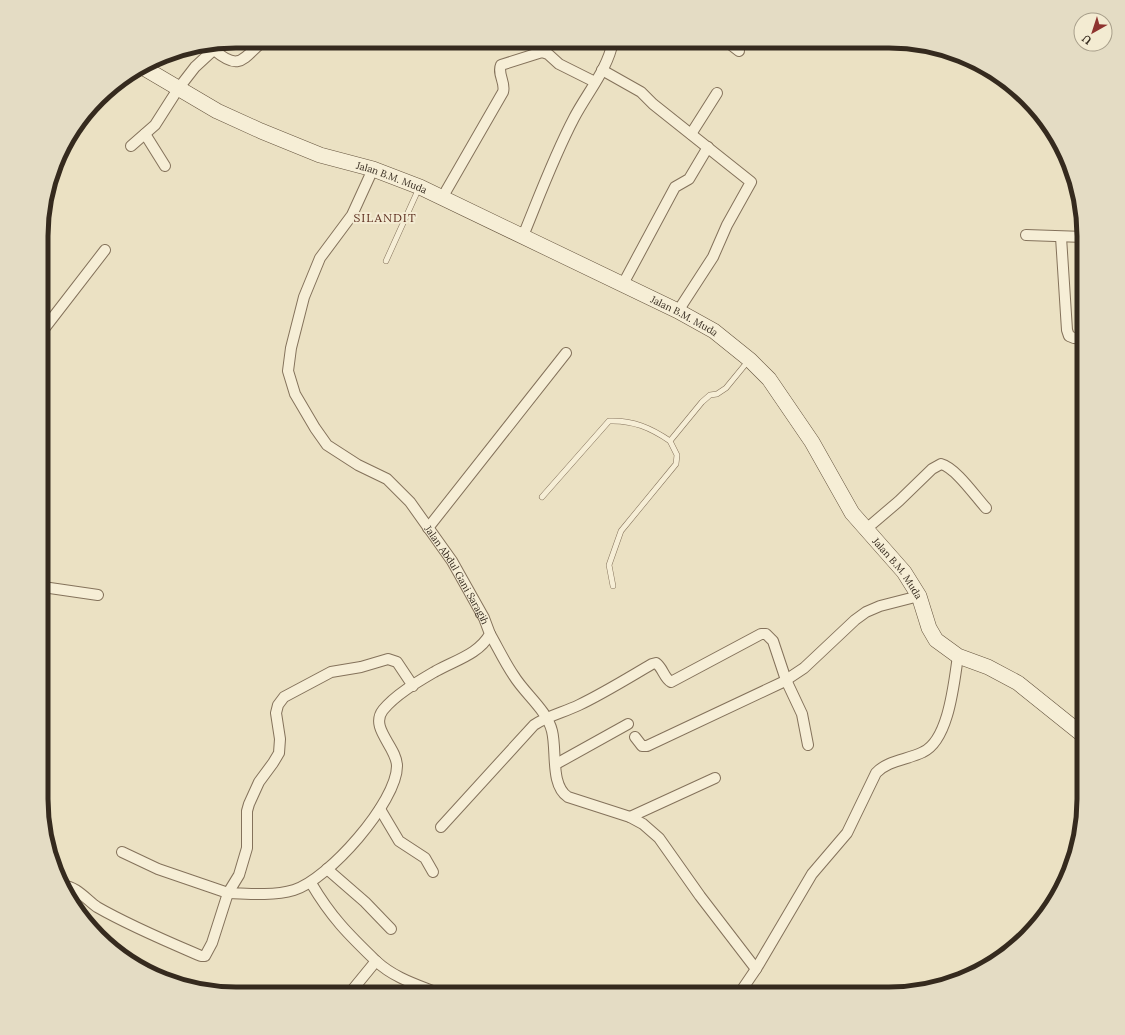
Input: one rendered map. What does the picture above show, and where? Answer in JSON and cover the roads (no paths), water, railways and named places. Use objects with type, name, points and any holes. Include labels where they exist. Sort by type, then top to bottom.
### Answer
[{"type":"street","points":[[220,49],[226,60],[233,62],[241,60],[255,48]]},
{"type":"street","points":[[522,236],[560,147],[602,70],[611,48]]},
{"type":"street","points":[[735,48],[739,51]]},
{"type":"street","points":[[131,146],[157,122],[178,89],[195,67],[214,50]]},
{"type":"street","points":[[442,198],[503,92],[504,85],[500,69],[501,65],[544,52],[559,64],[595,82]]},
{"type":"street","name":"Jalan B.M. Muda","points":[[147,70],[217,111],[320,155],[373,169],[420,187],[623,284],[678,311],[714,331],[750,360],[769,379],[783,397],[812,442],[852,513],[865,530],[904,572],[919,596],[929,628],[936,640],[958,656],[988,667],[1018,683],[1077,730]]},
{"type":"street","points":[[602,70],[646,96],[653,104],[750,180],[751,183],[727,225],[713,257],[678,311]]},
{"type":"street","points":[[691,134],[717,93]]},
{"type":"street","points":[[145,134],[165,166]]},
{"type":"street","points":[[623,284],[675,187],[689,178],[708,147]]},
{"type":"street","name":"Jalan Abdul Gani Saragih","points":[[122,852],[158,869],[228,893],[269,893],[294,890],[310,883],[327,869],[363,831],[380,809],[395,778],[397,765],[394,754],[380,727],[380,716],[394,700],[436,671],[473,652],[484,643],[490,634],[484,618],[452,561],[410,502],[387,479],[358,465],[327,445],[295,394],[288,371],[291,348],[304,297],[320,258],[352,215],[373,169]]},
{"type":"street","points":[[1026,235],[1077,237]]},
{"type":"street","points":[[1061,237],[1067,330],[1069,336],[1077,338]]},
{"type":"street","points":[[48,324],[105,250]]},
{"type":"street","points":[[428,528],[566,353]]},
{"type":"street","points":[[865,530],[899,501],[932,469],[941,464],[946,465],[986,508]]},
{"type":"street","points":[[48,588],[98,595]]},
{"type":"street","points":[[635,737],[642,746],[647,746],[786,680],[804,668],[855,620],[866,612],[880,606],[919,596]]},
{"type":"street","points":[[490,634],[513,676],[547,718],[552,731],[557,783],[561,793],[568,797],[630,817],[643,824],[659,838],[756,969]]},
{"type":"street","points":[[441,827],[534,725],[589,700],[652,664],[656,663],[660,666],[668,680],[671,682],[761,634],[766,634],[773,640],[786,680],[802,714],[808,745]]},
{"type":"street","points":[[744,987],[812,874],[847,833],[876,773],[882,766],[924,752],[936,741],[945,723],[958,656]]},
{"type":"street","points":[[70,888],[92,904],[121,921],[201,956],[205,956],[208,953],[228,893],[239,875],[247,848],[247,811],[259,782],[279,753],[280,739],[276,713],[278,705],[284,697],[331,672],[361,667],[388,659],[397,662],[414,686]]},
{"type":"street","points":[[556,764],[628,724]]},
{"type":"street","points":[[630,817],[715,778]]},
{"type":"street","points":[[380,809],[399,841],[425,858],[433,872]]},
{"type":"street","points":[[327,869],[364,902],[391,929]]},
{"type":"street","points":[[310,883],[326,910],[345,932],[384,969],[402,979],[422,987]]},
{"type":"street","points":[[355,987],[376,961]]},
{"type":"lane","points":[[386,261],[420,187]]},
{"type":"lane","points":[[670,441],[702,402],[710,395],[716,394],[726,388],[750,360]]},
{"type":"lane","points":[[542,497],[609,420],[623,420],[641,424],[670,441],[677,455],[676,464],[620,531],[609,565],[613,586]]},
{"type":"district","name":"SILANDIT","points":[[385,218]]}]
